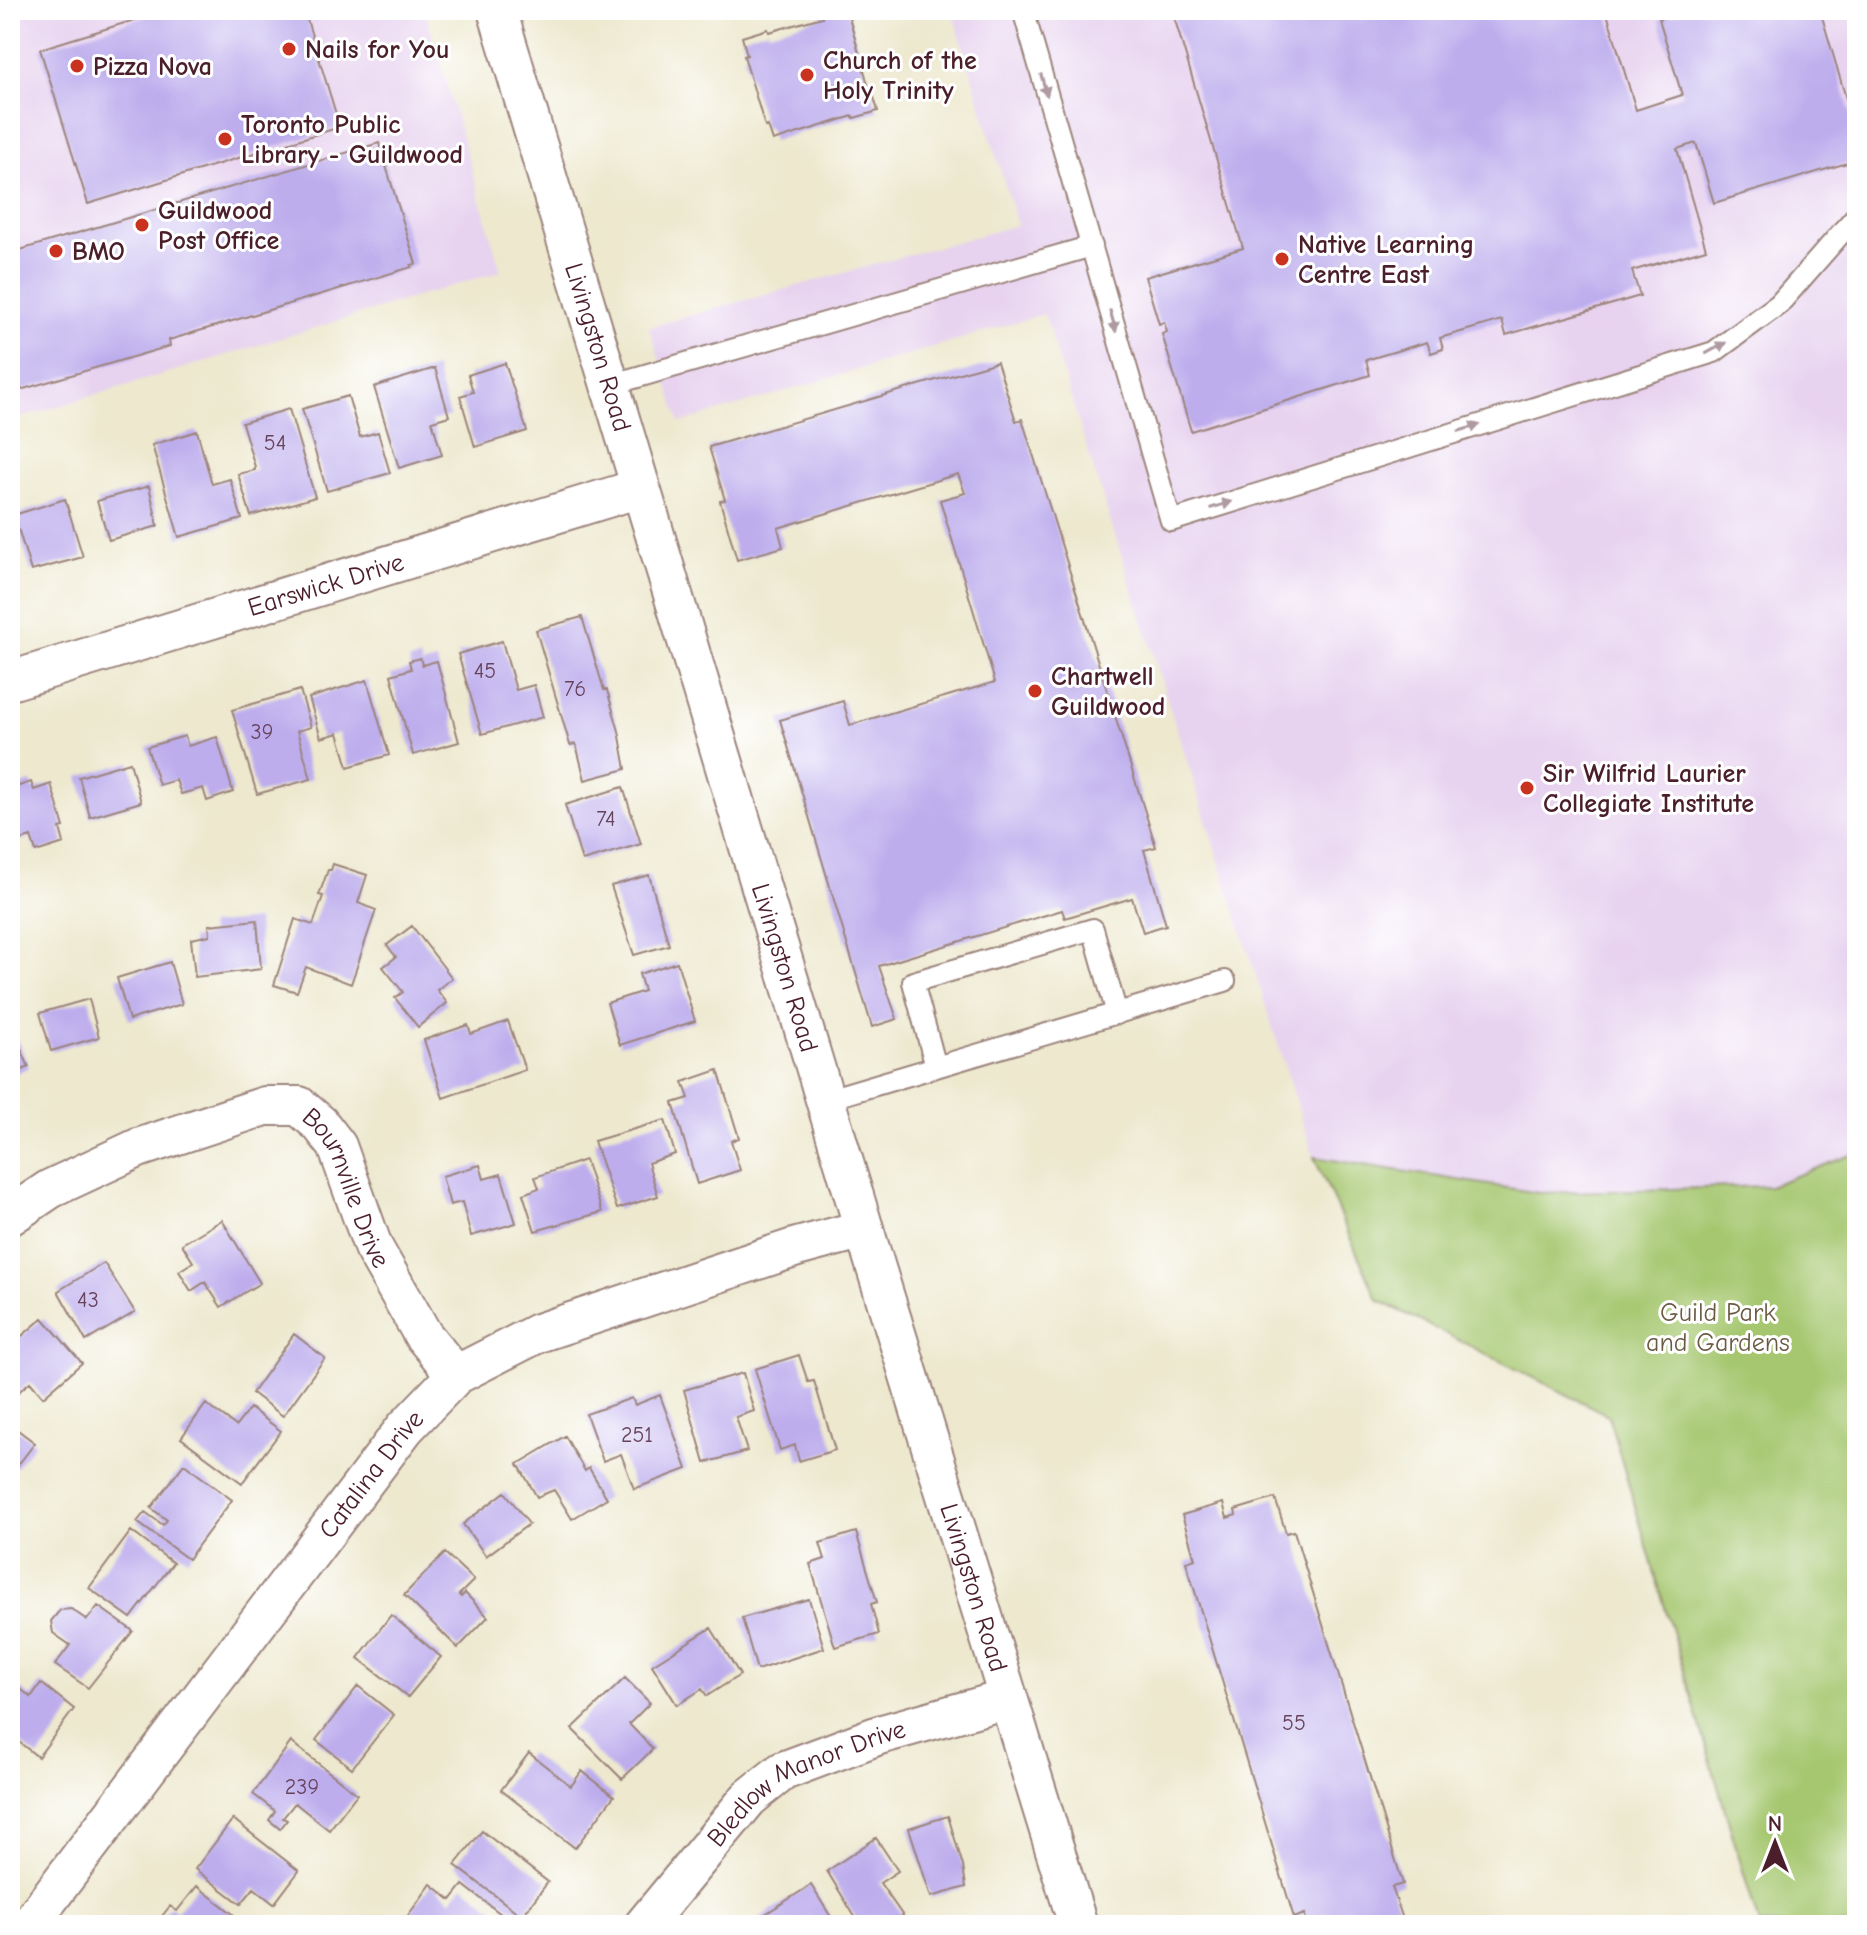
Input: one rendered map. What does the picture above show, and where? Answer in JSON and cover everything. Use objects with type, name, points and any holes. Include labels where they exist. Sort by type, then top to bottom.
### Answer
[{"type":"street","name":"Livingston Road","points":[[497,10],[864,1229],[1078,1925]]},
{"type":"street","name":"Earswick Drive","points":[[10,681],[640,488]]},
{"type":"street","name":"Bournville Drive","points":[[10,1216],[50,1189],[138,1148],[265,1106],[299,1106],[320,1124],[337,1146],[373,1247],[423,1335],[456,1375]]},
{"type":"street","name":"Catalina Drive","points":[[29,1925],[405,1428],[456,1375],[538,1333],[797,1247],[864,1229]]},
{"type":"street","name":"Bledlow Manor Drive","points":[[644,1925],[749,1798],[783,1771],[879,1735],[1007,1699]]},
{"type":"lane","points":[[1023,10],[1171,521],[1714,352],[1779,304],[1857,215]]},
{"type":"lane","points":[[610,385],[1092,246]]},
{"type":"lane","points":[[936,1067],[913,982],[1093,929],[1117,1014]]},
{"type":"lane","points":[[825,1100],[1225,981]]},
{"type":"shaded area","points":[[10,10],[425,10],[501,271],[10,421]]},
{"type":"shaded area","name":"Sir Wilfrid Laurier Collegiate Institute","points":[[952,10],[1857,10],[1857,1153],[1769,1186],[1539,1193],[1314,1157],[1044,314],[680,423],[649,327],[1017,225]]},
{"type":"green space","name":"Guild Park and Gardens","points":[[1857,1153],[1857,1925],[1759,1925],[1608,1415],[1378,1300],[1314,1157],[1539,1193],[1769,1186]]},
{"type":"building","points":[[167,10],[304,10],[340,127],[88,204],[40,49]]},
{"type":"building","name":"Church of the Holy Trinity","points":[[847,10],[878,111],[773,141],[768,126],[765,127],[744,56],[747,55],[742,37],[822,17],[821,13]]},
{"type":"building","points":[[1172,10],[1606,10],[1636,110],[1682,95],[1659,19],[1689,10],[1820,10],[1857,136],[1857,160],[1714,203],[1696,143],[1677,149],[1706,249],[1632,271],[1640,296],[1506,335],[1502,320],[1440,338],[1443,349],[1431,353],[1427,342],[1366,360],[1370,375],[1191,431],[1162,334],[1167,332],[1164,322],[1159,324],[1145,277],[1243,248]]},
{"type":"building","points":[[379,143],[416,264],[412,267],[169,340],[170,346],[10,393],[10,253]]},
{"type":"building","name":"Chartwell Guildwood","points":[[997,362],[1016,421],[1022,419],[1156,847],[1144,850],[1166,925],[1143,932],[1132,898],[1065,918],[1062,910],[879,966],[897,1019],[872,1027],[780,720],[843,701],[850,725],[995,682],[940,500],[965,493],[958,474],[778,528],[783,547],[737,560],[720,501],[725,500],[709,447]]},
{"type":"building","points":[[505,363],[527,431],[475,447],[460,396],[473,392],[468,375]]},
{"type":"building","points":[[435,368],[449,416],[432,421],[442,455],[399,468],[374,387]]},
{"type":"building","points":[[348,396],[360,437],[378,432],[390,473],[327,491],[302,409]]},
{"type":"building","points":[[289,409],[315,497],[251,516],[238,474],[255,470],[242,423]]},
{"type":"building","points":[[197,431],[212,484],[230,479],[242,519],[179,537],[152,445]]},
{"type":"building","points":[[149,486],[158,526],[109,540],[97,501]]},
{"type":"building","points":[[65,499],[83,557],[31,571],[14,515]]},
{"type":"building","points":[[582,617],[619,731],[626,769],[585,780],[576,744],[570,745],[536,630]]},
{"type":"building","points":[[502,641],[516,690],[534,685],[543,717],[482,734],[458,654]]},
{"type":"building","points":[[420,658],[422,665],[437,661],[459,742],[413,755],[391,675],[411,669],[409,661]]},
{"type":"building","points":[[367,680],[389,755],[348,767],[338,733],[321,738],[309,698]]},
{"type":"building","points":[[300,690],[311,727],[297,731],[311,779],[257,794],[232,710]]},
{"type":"building","points":[[185,736],[188,746],[217,737],[233,792],[207,801],[203,788],[181,794],[176,780],[159,785],[147,747]]},
{"type":"building","points":[[130,762],[141,802],[90,817],[79,777]]},
{"type":"building","points":[[31,782],[34,790],[51,784],[64,827],[60,828],[64,843],[36,852],[31,837],[11,843],[10,839],[10,796],[15,795],[13,788]]},
{"type":"building","points":[[623,787],[641,844],[582,861],[565,805]]},
{"type":"building","points":[[333,864],[367,875],[358,903],[376,910],[351,984],[306,967],[297,992],[274,985],[295,919],[313,925],[323,896],[319,895]]},
{"type":"building","points":[[649,875],[669,945],[634,955],[611,886]]},
{"type":"building","points":[[257,920],[261,969],[195,977],[191,939],[210,935],[209,925]]},
{"type":"building","points":[[412,926],[452,978],[437,990],[447,1003],[418,1027],[395,998],[403,992],[383,967],[396,957],[387,945]]},
{"type":"building","points":[[170,962],[182,1004],[129,1020],[117,978]]},
{"type":"building","points":[[677,962],[695,1021],[620,1045],[607,1003],[644,991],[639,974]]},
{"type":"building","points":[[89,999],[99,1037],[51,1051],[40,1013]]},
{"type":"building","points":[[508,1021],[525,1070],[443,1098],[424,1040],[468,1025],[471,1034]]},
{"type":"building","points":[[10,1024],[29,1067],[10,1076]]},
{"type":"building","points":[[718,1070],[739,1138],[731,1141],[740,1170],[697,1184],[673,1103],[689,1098],[683,1082]]},
{"type":"building","points":[[665,1120],[675,1154],[648,1163],[658,1196],[617,1209],[594,1141]]},
{"type":"building","points":[[585,1160],[602,1212],[535,1231],[523,1194],[539,1188],[535,1177]]},
{"type":"building","points":[[480,1165],[484,1179],[501,1174],[516,1223],[471,1236],[462,1202],[450,1205],[442,1176]]},
{"type":"building","points":[[222,1220],[260,1283],[221,1307],[205,1282],[191,1291],[179,1271],[193,1262],[182,1244]]},
{"type":"building","points":[[104,1263],[135,1312],[86,1341],[58,1291]]},
{"type":"building","points":[[43,1318],[82,1363],[43,1397],[30,1382],[15,1395],[10,1389],[10,1346]]},
{"type":"building","points":[[294,1334],[325,1358],[283,1416],[252,1393]]},
{"type":"building","points":[[799,1355],[808,1382],[814,1381],[835,1450],[799,1461],[795,1445],[780,1450],[755,1369]]},
{"type":"building","points":[[743,1373],[754,1411],[736,1417],[747,1451],[705,1463],[684,1390]]},
{"type":"building","points":[[660,1395],[687,1469],[634,1489],[621,1454],[603,1461],[586,1414],[632,1398],[635,1405]]},
{"type":"building","points":[[206,1404],[236,1426],[250,1408],[281,1431],[242,1483],[181,1438]]},
{"type":"building","points":[[10,1424],[35,1443],[10,1475]]},
{"type":"building","points":[[565,1436],[585,1471],[589,1468],[607,1498],[572,1519],[554,1490],[537,1497],[518,1464]]},
{"type":"building","points":[[184,1464],[232,1500],[188,1559],[137,1522],[145,1512],[163,1525],[167,1520],[151,1508]]},
{"type":"building","points":[[505,1492],[529,1524],[486,1556],[463,1524]]},
{"type":"building","points":[[1275,1498],[1286,1533],[1294,1531],[1403,1884],[1392,1887],[1404,1922],[1394,1925],[1306,1925],[1305,1914],[1294,1918],[1186,1562],[1195,1559],[1182,1515],[1223,1503],[1227,1518],[1236,1515],[1235,1510]]},
{"type":"building","points":[[131,1531],[173,1563],[131,1618],[89,1588]]},
{"type":"building","points":[[856,1532],[877,1602],[871,1604],[879,1634],[835,1647],[810,1564],[825,1559],[820,1543]]},
{"type":"building","points":[[445,1553],[474,1580],[459,1595],[461,1597],[465,1593],[488,1617],[458,1648],[404,1595]]},
{"type":"building","points":[[809,1599],[824,1648],[757,1670],[742,1618]]},
{"type":"building","points":[[98,1606],[133,1631],[88,1688],[55,1665],[70,1645],[53,1633],[51,1621],[60,1610],[71,1609],[87,1620]]},
{"type":"building","points":[[391,1615],[441,1657],[408,1697],[358,1658]]},
{"type":"building","points":[[711,1628],[740,1675],[707,1696],[702,1689],[677,1705],[652,1665]]},
{"type":"building","points":[[625,1678],[650,1703],[629,1724],[653,1749],[622,1779],[572,1729]]},
{"type":"building","points":[[10,1681],[31,1697],[41,1683],[74,1709],[38,1757],[10,1735]]},
{"type":"building","points":[[358,1686],[394,1715],[352,1768],[316,1740]]},
{"type":"building","points":[[291,1742],[357,1794],[329,1830],[295,1803],[283,1818],[287,1820],[280,1829],[269,1820],[275,1811],[253,1794]]},
{"type":"building","points":[[529,1753],[571,1786],[582,1771],[614,1796],[575,1848],[501,1790]]},
{"type":"building","points":[[948,1816],[966,1887],[931,1897],[909,1828]]},
{"type":"building","points":[[233,1819],[299,1871],[274,1904],[254,1888],[241,1904],[195,1869]]},
{"type":"building","points":[[482,1831],[548,1882],[522,1916],[455,1865]]},
{"type":"building","points":[[876,1838],[898,1871],[880,1883],[905,1919],[894,1925],[860,1925],[827,1871]]},
{"type":"building","points":[[431,1884],[451,1900],[463,1885],[510,1921],[507,1925],[409,1925],[404,1921]]},
{"type":"building","points":[[811,1885],[836,1925],[764,1925],[759,1918]]},
{"type":"building","points":[[197,1886],[233,1914],[225,1925],[155,1925],[170,1906],[177,1911]]},
{"type":"place","name":"Nails for You","points":[[289,49]]},
{"type":"place","name":"Pizza Nova","points":[[77,66]]},
{"type":"place","name":"Church of the Holy Trinity","points":[[807,75]]},
{"type":"place","name":"Toronto Public Library - Guildwood","points":[[225,139]]},
{"type":"place","name":"Guildwood Post Office","points":[[142,225]]},
{"type":"place","name":"BMO","points":[[56,251]]},
{"type":"place","name":"Native Learning Centre East","points":[[1282,259]]},
{"type":"place","name":"Chartwell Guildwood","points":[[1035,691]]},
{"type":"place","name":"Sir Wilfrid Laurier Collegiate Institute","points":[[1527,788]]}]
